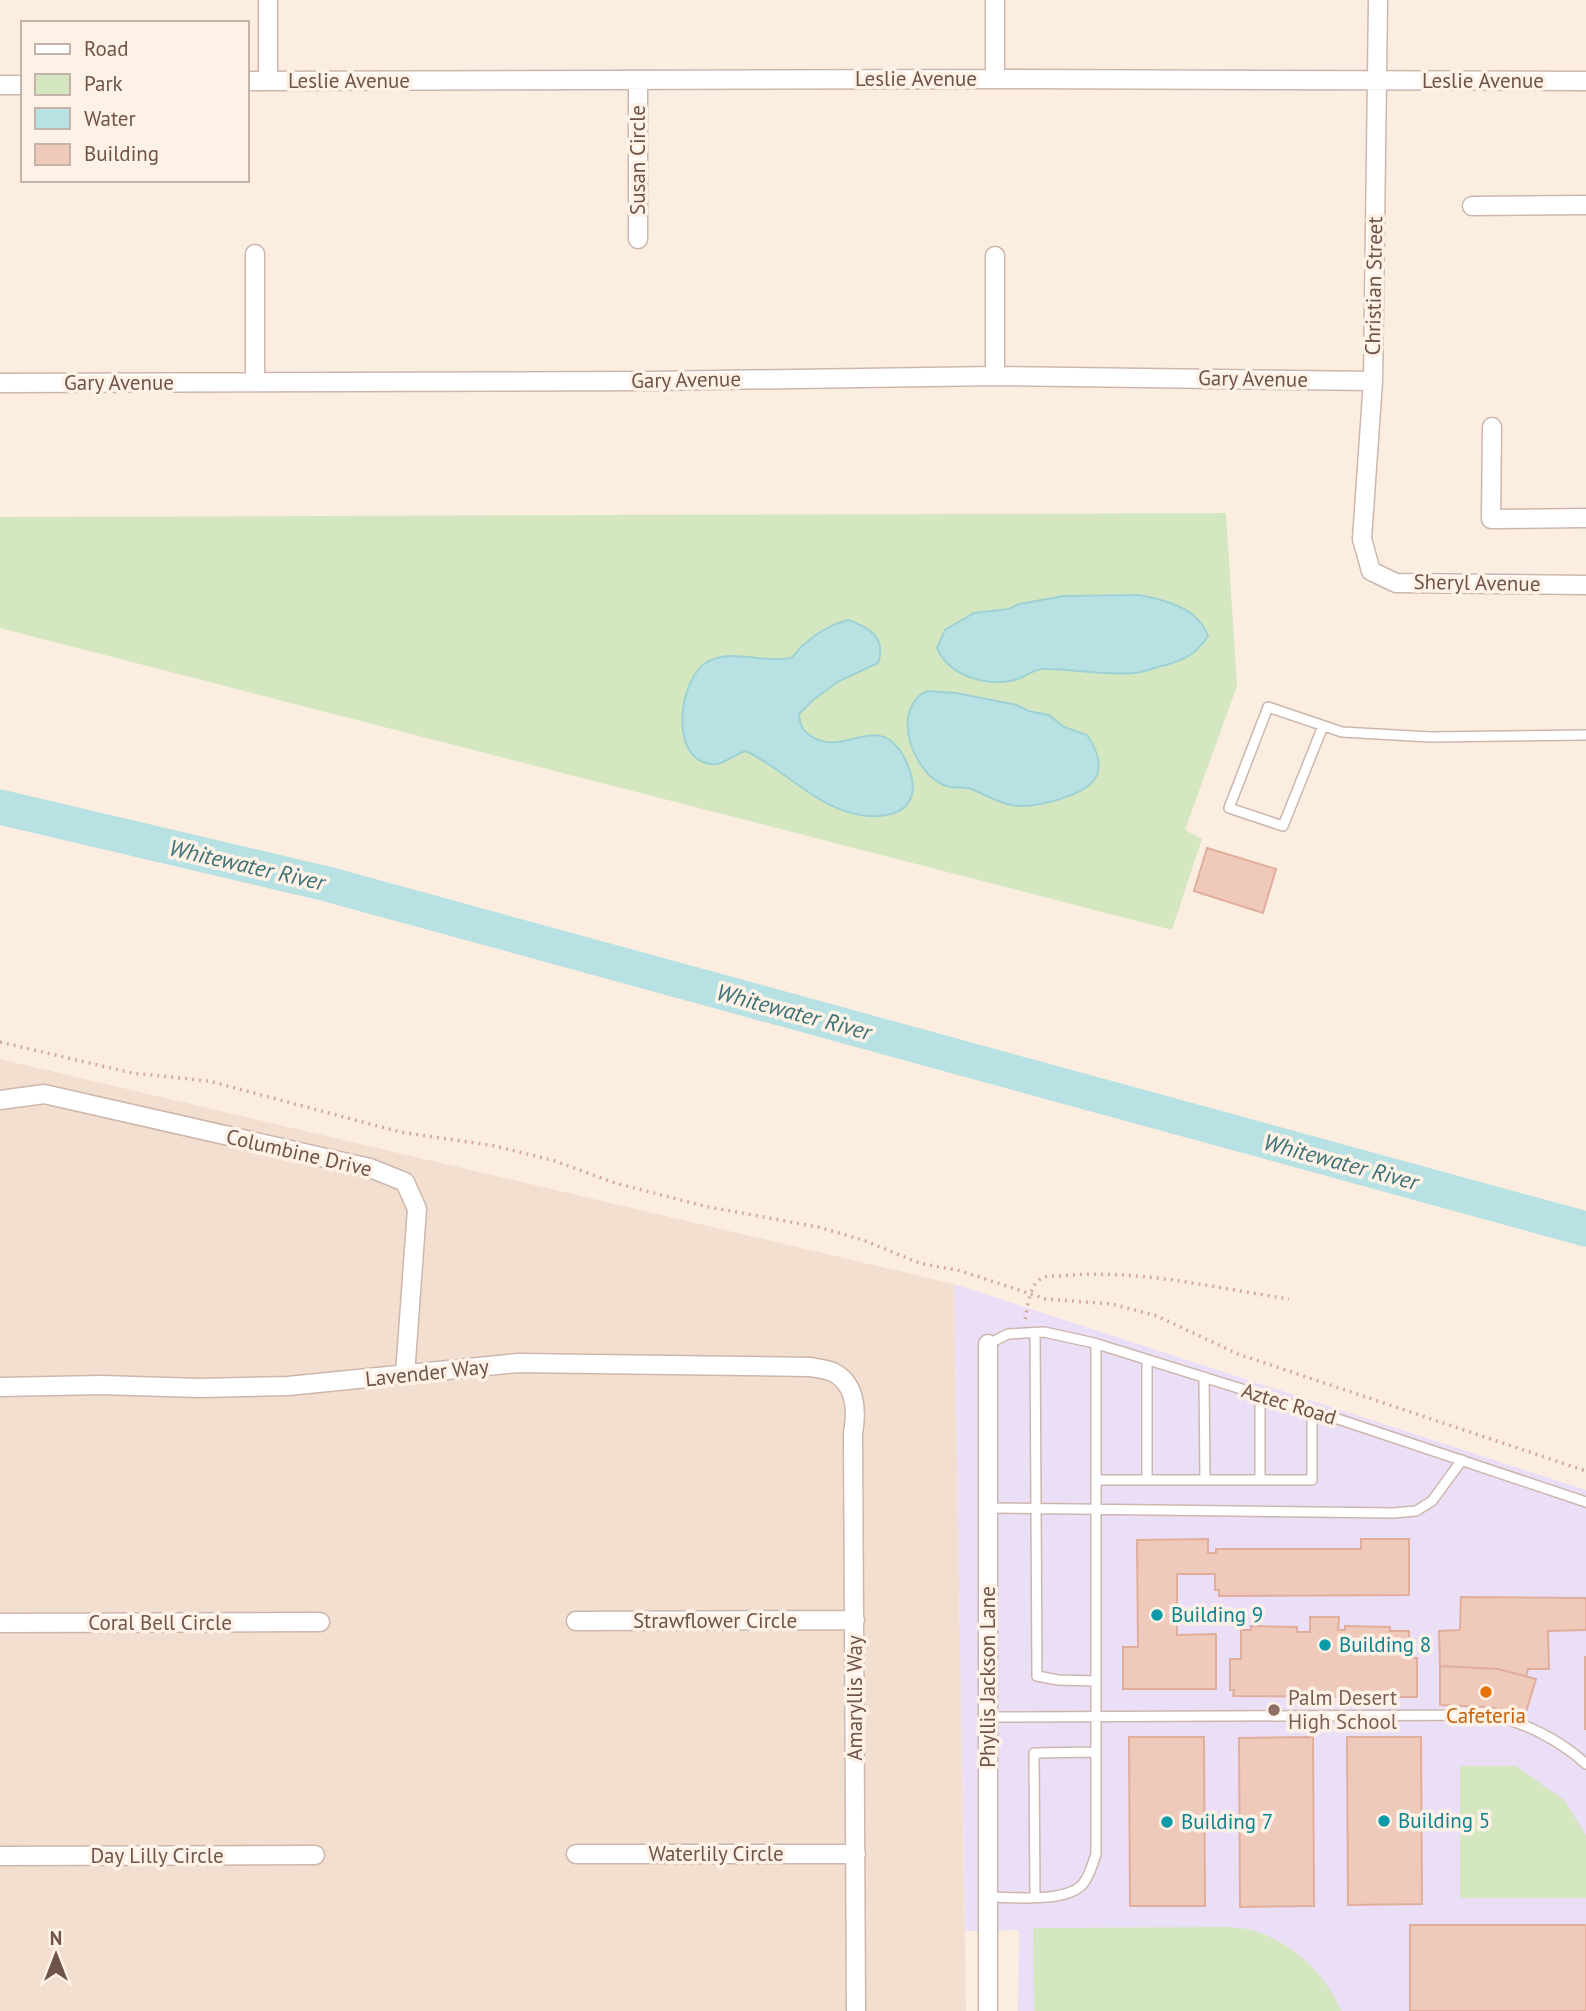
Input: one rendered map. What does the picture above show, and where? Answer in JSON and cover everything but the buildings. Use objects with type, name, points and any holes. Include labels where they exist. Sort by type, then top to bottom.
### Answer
[{"type":"street","points":[[268,0],[268,80]]},
{"type":"street","points":[[995,0],[995,79]]},
{"type":"street","name":"Christian Street","points":[[1371,571],[1362,539],[1373,381],[1378,0]]},
{"type":"street","name":"Susan Circle","points":[[638,80],[638,239]]},
{"type":"street","name":"Leslie Avenue","points":[[248,81],[1586,80]]},
{"type":"street","points":[[0,85],[21,85]]},
{"type":"street","points":[[1472,205],[1586,205]]},
{"type":"street","points":[[255,382],[256,254]]},
{"type":"street","points":[[995,256],[995,376]]},
{"type":"street","name":"Gary Avenue","points":[[0,383],[651,381],[995,376],[1373,381]]},
{"type":"street","points":[[1492,427],[1492,519],[1586,518]]},
{"type":"street","name":"Sheryl Avenue","points":[[1371,571],[1395,583],[1586,584]]},
{"type":"street","name":"Columbine Drive","points":[[0,1100],[44,1094],[370,1168],[404,1182],[417,1209],[405,1375]]},
{"type":"street","name":"Phyllis Jackson Lane","points":[[988,1344],[988,2011]]},
{"type":"street","name":"Lavender Way","points":[[0,1387],[288,1386],[518,1363],[810,1367],[832,1371],[849,1385]]},
{"type":"street","name":"Amaryllis Way","points":[[849,1385],[857,1413],[853,1433],[856,2011]]},
{"type":"street","name":"Strawflower Circle","points":[[576,1621],[855,1620]]},
{"type":"street","name":"Coral Bell Circle","points":[[0,1623],[320,1622]]},
{"type":"street","name":"Waterlily Circle","points":[[576,1854],[856,1854]]},
{"type":"street","name":"Day Lilly Circle","points":[[0,1856],[315,1855]]},
{"type":"lane","points":[[1323,726],[1283,826],[1229,808],[1268,708],[1323,726],[1342,733],[1430,737],[1586,735]]},
{"type":"lane","points":[[1035,1332],[1037,1676],[1058,1680],[1096,1681]]},
{"type":"lane","name":"Aztec Road","points":[[988,1344],[1008,1334],[1035,1332],[1096,1344],[1312,1411],[1586,1502]]},
{"type":"lane","points":[[988,1897],[1035,1897],[1068,1893],[1080,1887],[1089,1875],[1096,1854],[1096,1344]]},
{"type":"lane","points":[[1147,1360],[1147,1480]]},
{"type":"lane","points":[[1204,1377],[1205,1480]]},
{"type":"lane","points":[[1260,1395],[1260,1480]]},
{"type":"lane","points":[[1096,1480],[1312,1480],[1312,1411]]},
{"type":"lane","points":[[988,1508],[1393,1513],[1416,1511],[1432,1501],[1462,1460]]},
{"type":"lane","points":[[988,1717],[1490,1715],[1514,1720],[1553,1740],[1586,1764]]},
{"type":"lane","points":[[1035,1897],[1034,1753],[1096,1752]]},
{"type":"path","points":[[0,1041],[132,1073],[209,1081],[400,1132],[495,1146],[543,1158],[615,1183],[704,1206],[818,1227],[863,1240],[919,1263],[961,1271],[1046,1299],[1112,1304],[1157,1316],[1238,1354],[1586,1471]]},
{"type":"path","points":[[1022,1334],[1030,1294],[1038,1280],[1043,1277],[1130,1275],[1289,1299]]},
{"type":"shaded area","points":[[0,1059],[954,1284],[966,2011],[0,2011]]},
{"type":"shaded area","name":"Palm Desert High School","points":[[954,1284],[1586,1490],[1586,2011],[1018,2011],[1019,1930],[965,1931]]},
{"type":"green space","points":[[1226,513],[1237,686],[1185,830],[1202,839],[1172,930],[0,628],[0,517]]},
{"type":"green space","points":[[1460,1766],[1516,1766],[1564,1800],[1586,1835],[1586,1898],[1460,1898]]},
{"type":"green space","points":[[1227,1927],[1269,1936],[1295,1952],[1318,1973],[1341,2011],[1034,2011],[1033,1928]]},
{"type":"water","points":[[1139,595],[1170,603],[1189,612],[1197,618],[1208,636],[1185,658],[1143,672],[1112,674],[1044,669],[1004,682],[981,680],[959,672],[950,666],[937,648],[945,630],[974,613],[1009,609],[1019,604],[1064,596]]},
{"type":"water","points":[[848,620],[869,630],[878,640],[878,663],[839,681],[813,700],[799,714],[801,724],[808,734],[824,742],[873,735],[884,737],[895,744],[905,759],[912,781],[912,795],[905,806],[882,816],[851,813],[819,799],[746,751],[715,764],[697,759],[688,748],[683,734],[682,717],[690,684],[697,671],[707,662],[725,656],[791,658],[818,634]]},
{"type":"water","points":[[928,691],[956,693],[1017,705],[1028,711],[1049,715],[1064,727],[1087,735],[1098,761],[1098,771],[1094,779],[1088,786],[1066,797],[1027,806],[1006,804],[971,789],[950,787],[941,783],[924,769],[918,760],[908,729],[912,706],[920,695]]},
{"type":"waterway","name":"Whitewater River","points":[[0,807],[327,884],[1586,1229]]},
{"type":"place","name":"Building 9","points":[[1157,1615]]},
{"type":"place","name":"Building 8","points":[[1325,1645]]},
{"type":"place","name":"Cafeteria","points":[[1486,1692]]},
{"type":"place","name":"Palm Desert High School","points":[[1274,1710]]},
{"type":"place","name":"Building 5","points":[[1384,1821]]},
{"type":"place","name":"Building 7","points":[[1167,1822]]}]
